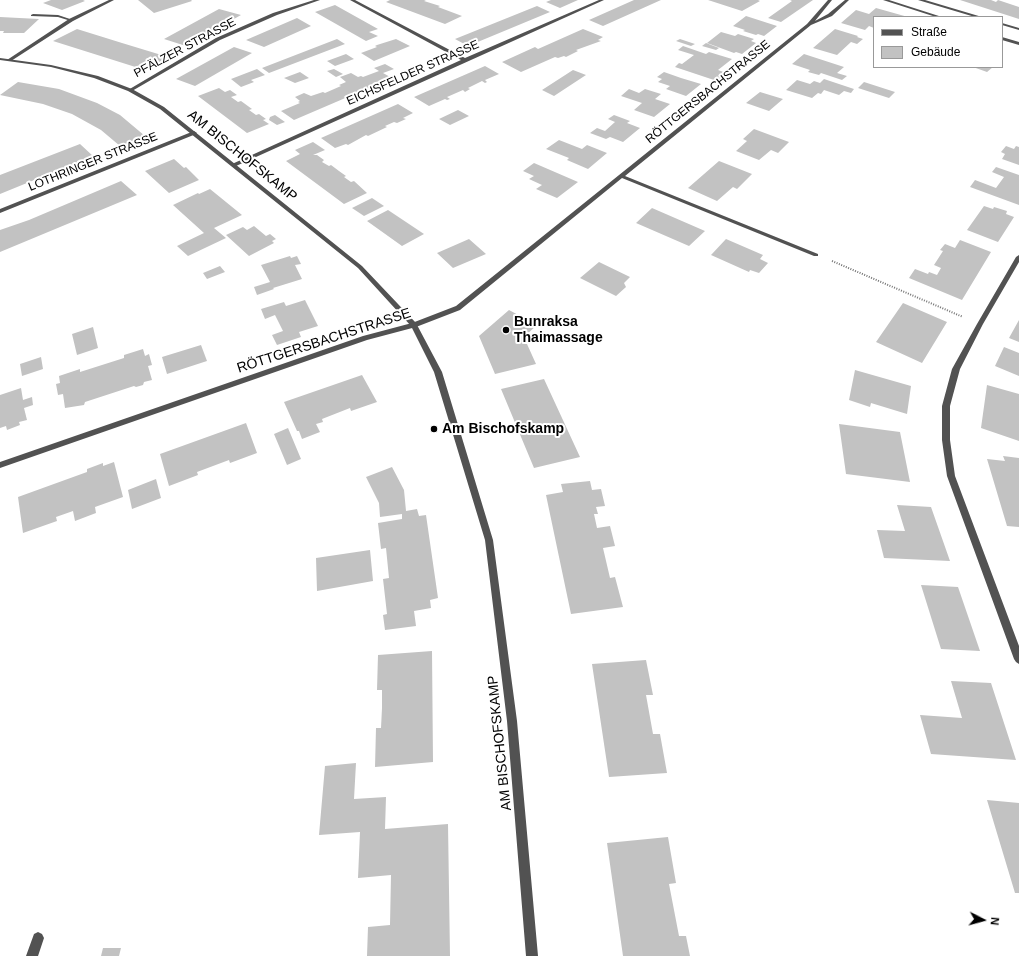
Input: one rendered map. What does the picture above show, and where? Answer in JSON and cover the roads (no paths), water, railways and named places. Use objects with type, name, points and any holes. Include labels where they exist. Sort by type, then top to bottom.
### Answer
[{"type":"street","points":[[9,60],[71,20],[112,0]]},
{"type":"street","name":"PFÄLZER STRASSE","points":[[130,90],[218,39],[275,14],[318,0]]},
{"type":"street","points":[[352,0],[465,60]]},
{"type":"street","name":"EICHSFELDER STRASSE","points":[[234,165],[465,60],[602,0]]},
{"type":"street","name":"RÖTTGERSBACHSTRASSE","points":[[0,465],[365,338],[414,325],[458,308],[809,25],[830,0]]},
{"type":"street","name":"RÖTTGERSBACHSTRASSE","points":[[809,25],[830,15],[847,0]]},
{"type":"street","points":[[885,0],[937,16]]},
{"type":"street","points":[[920,0],[976,16]]},
{"type":"street","points":[[33,15],[58,16],[71,20]]},
{"type":"street","points":[[1003,24],[1019,29]]},
{"type":"street","points":[[1003,38],[1019,44]]},
{"type":"street","name":"AM BISCHOFSKAMP","points":[[0,59],[50,66],[96,77],[130,90],[162,108],[360,267],[414,325],[438,372],[489,540],[512,721],[532,956]]},
{"type":"street","name":"LOTHRINGER STRASSE","points":[[0,211],[194,133]]},
{"type":"street","points":[[621,176],[816,255]]},
{"type":"street","points":[[1019,257],[956,369],[946,406],[946,440],[951,476],[1019,659]]},
{"type":"street","points":[[32,956],[38,938]]},
{"type":"place","name":"Bunraksa Thaimassage","points":[[506,330]]},
{"type":"place","name":"Am Bischofskamp","points":[[434,429]]}]
